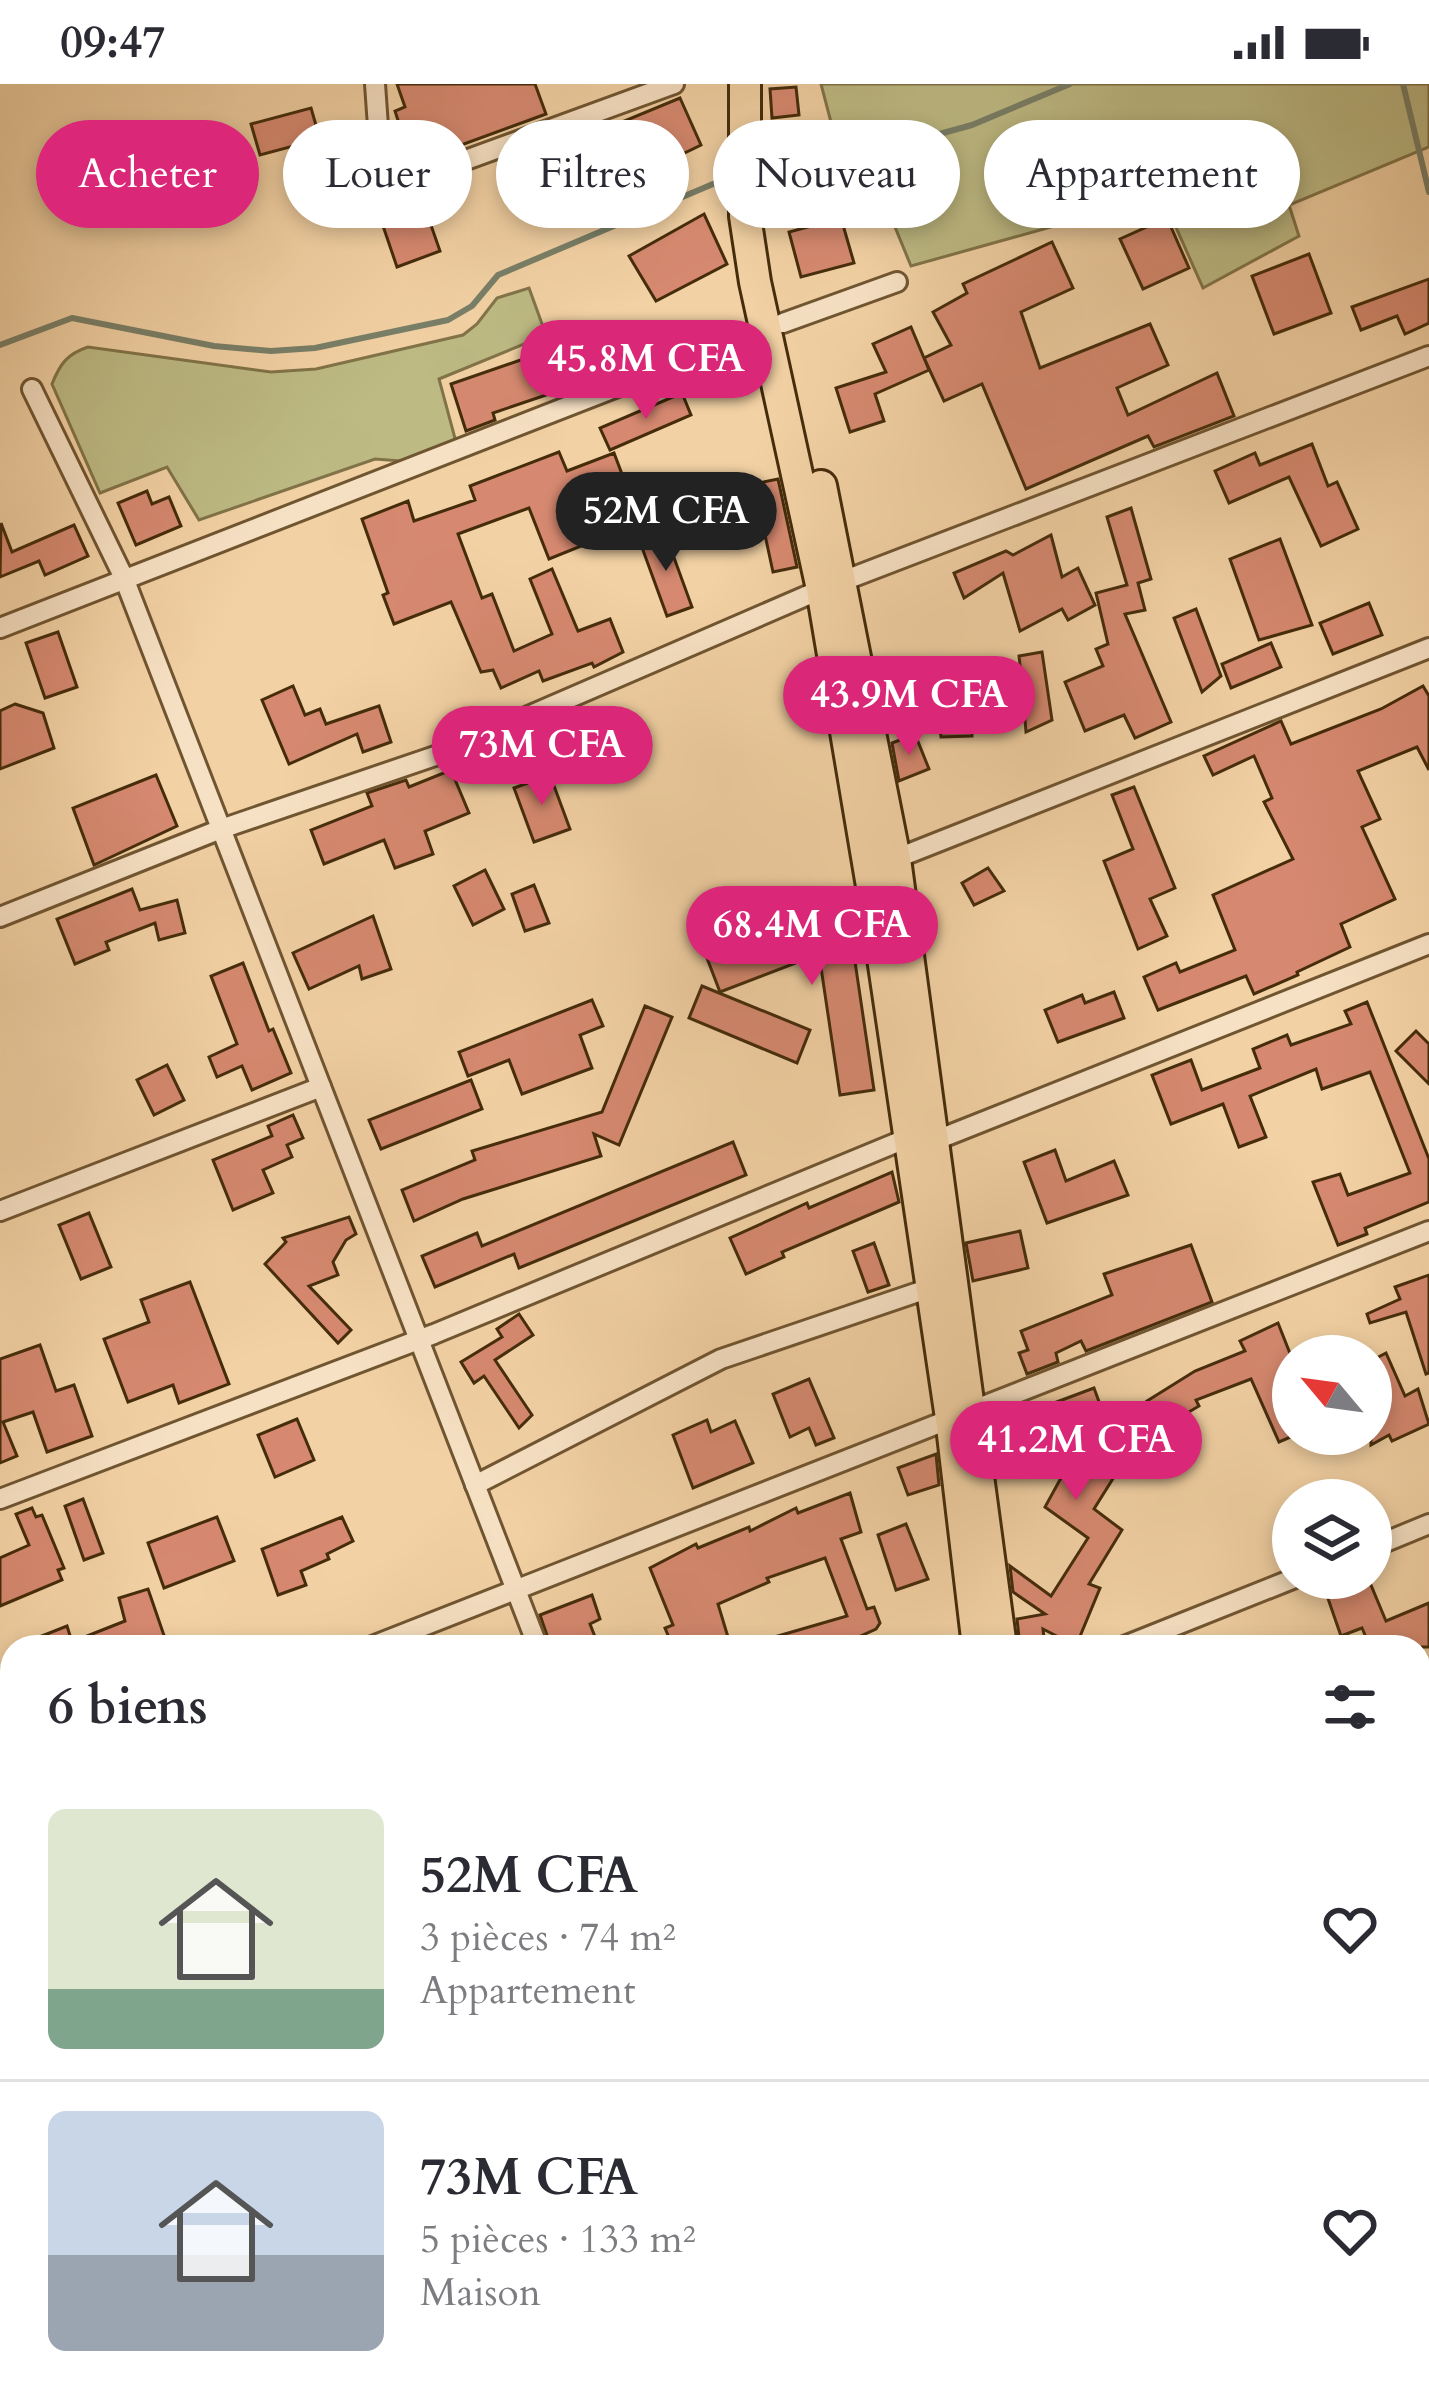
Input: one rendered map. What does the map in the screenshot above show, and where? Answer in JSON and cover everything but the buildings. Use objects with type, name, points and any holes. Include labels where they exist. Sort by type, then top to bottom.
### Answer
[{"type":"main road","points":[[745,84],[748,120]]},
{"type":"main road","points":[[753,120],[757,84]]},
{"type":"main road","points":[[755,228],[895,859],[940,1284],[999,1635]]},
{"type":"main road","points":[[832,585],[926,1135]]},
{"type":"main road","points":[[960,1414],[977,1635]]},
{"type":"street","points":[[375,84],[381,169],[388,180],[400,184],[674,84]]},
{"type":"street","points":[[0,628],[897,282]]},
{"type":"street","points":[[0,917],[221,829],[438,755],[832,585],[1429,356]]},
{"type":"street","points":[[32,389],[124,578],[533,1635]]},
{"type":"street","points":[[895,859],[1429,648]]},
{"type":"street","points":[[0,1499],[926,1135],[1429,944]]},
{"type":"street","points":[[0,1211],[321,1088]]},
{"type":"street","points":[[400,1635],[1429,1231]]},
{"type":"street","points":[[475,1485],[721,1360],[940,1284]]},
{"type":"street","points":[[1392,1539],[1429,1524]]},
{"type":"street","points":[[1151,1635],[1272,1587]]},
{"type":"shaded area","points":[[821,84],[1429,84],[1429,147],[1300,200],[1300,120],[984,120],[984,228],[1047,228],[911,266],[895,228],[960,228],[960,120],[830,120]]},
{"type":"shaded area","points":[[1176,228],[1296,228],[1299,236],[1203,288]]},
{"type":"shaded area","points":[[529,288],[546,335],[439,379],[456,442],[401,461],[375,459],[199,520],[167,467],[100,493],[52,384],[65,361],[88,347],[271,372],[316,369],[463,335],[497,298]]},
{"type":"waterway","points":[[960,128],[1070,84]]},
{"type":"waterway","points":[[1403,84],[1429,192]]},
{"type":"waterway","points":[[0,345],[72,318],[214,346],[271,351],[315,348],[448,320],[472,306],[498,275],[713,184]]}]
